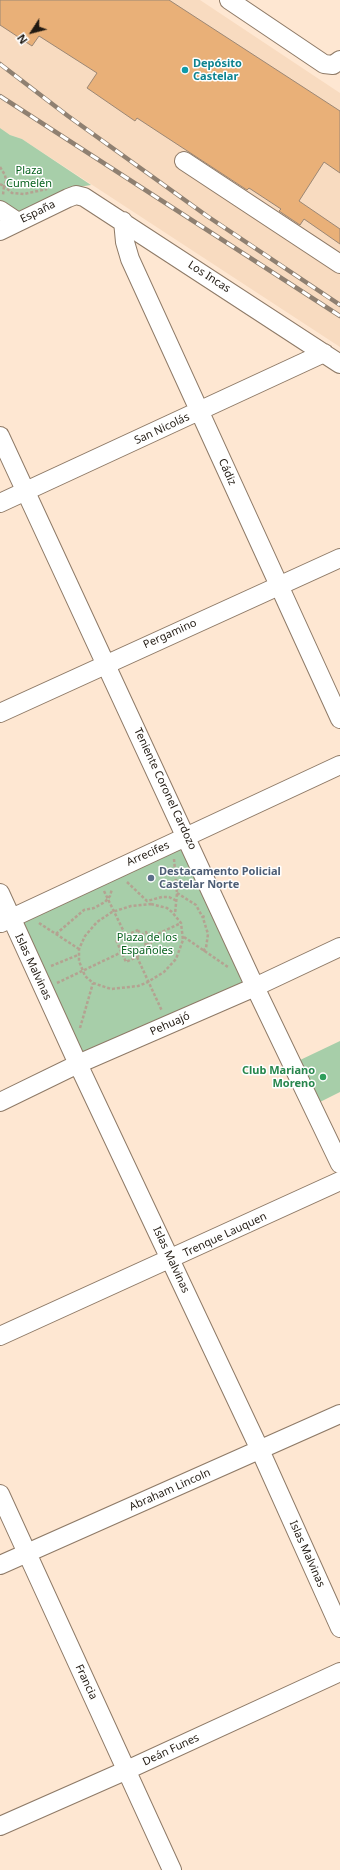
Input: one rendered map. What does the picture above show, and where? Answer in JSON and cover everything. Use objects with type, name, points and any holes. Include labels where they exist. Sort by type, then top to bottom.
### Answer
[{"type":"street","points":[[229,0],[324,64],[337,63]]},
{"type":"street","points":[[184,161],[340,264]]},
{"type":"street","name":"Los Incas","points":[[76,195],[84,197],[123,221],[340,364]]},
{"type":"street","name":"España","points":[[0,231],[76,195]]},
{"type":"street","points":[[0,210],[18,222]]},
{"type":"street","name":"Cádiz","points":[[123,221],[125,242],[130,259],[340,719]]},
{"type":"street","name":"San Nicolás","points":[[0,503],[324,353]]},
{"type":"street","name":"Teniente Coronel Cardozo","points":[[0,436],[340,1164]]},
{"type":"street","name":"Pergamino","points":[[0,713],[106,663],[340,558]]},
{"type":"street","name":"Arrecifes","points":[[11,918],[105,881],[187,836],[340,764]]},
{"type":"street","name":"Islas Malvinas","points":[[0,893],[76,1059],[260,1450],[340,1628]]},
{"type":"street","name":"Pehuajó","points":[[0,1102],[76,1059],[169,1024],[340,947]]},
{"type":"street","name":"Trenque Lauquen","points":[[0,1336],[170,1260],[340,1181]]},
{"type":"street","name":"Abraham Lincoln","points":[[0,1565],[340,1414]]},
{"type":"street","name":"Francia","points":[[0,1494],[172,1870]]},
{"type":"street","name":"Deán Funes","points":[[0,1826],[127,1770],[340,1672]]},
{"type":"path","points":[[0,167],[5,175],[6,181],[4,186],[12,193],[24,194],[52,188]]},
{"type":"path","points":[[169,845],[174,863],[177,893],[174,914]]},
{"type":"path","points":[[105,881],[108,899],[126,936]]},
{"type":"path","points":[[56,934],[84,910],[99,906],[108,899],[112,893],[105,881]]},
{"type":"path","points":[[125,881],[139,891],[148,901],[162,897],[170,897],[177,901]]},
{"type":"path","points":[[177,893],[196,905],[203,918]]},
{"type":"path","points":[[151,904],[162,906],[174,914],[181,923],[184,937],[182,947],[176,958],[164,972],[149,982],[134,987],[111,989],[93,983],[82,971],[78,955],[85,936],[97,922],[114,911],[131,906],[151,904]]},
{"type":"path","points":[[11,918],[56,934],[79,949]]},
{"type":"path","points":[[149,938],[181,923]]},
{"type":"path","points":[[138,930],[140,935],[148,951],[126,962],[116,940],[138,930]]},
{"type":"path","points":[[140,935],[146,932],[151,942],[146,945]]},
{"type":"path","points":[[184,937],[228,968]]},
{"type":"path","points":[[44,989],[122,952]]},
{"type":"path","points":[[36,973],[78,955]]},
{"type":"path","points":[[137,957],[169,1024]]},
{"type":"path","points":[[76,1059],[93,983]]},
{"type":"shaded area","points":[[0,0],[200,0],[340,93],[340,347],[22,139],[10,135],[0,128]]},
{"type":"green space","name":"Plaza Cumelén","points":[[0,128],[10,135],[22,139],[91,185],[72,188],[18,213],[0,201]]},
{"type":"green space","name":"Plaza de los Españoles","points":[[184,845],[247,981],[82,1053],[23,923]]},
{"type":"green space","name":"Club Mariano Moreno","points":[[340,1041],[340,1092],[318,1103],[298,1061]]},
{"type":"building","name":"Depósito Castelar","points":[[0,0],[169,0],[340,111],[340,173],[324,162],[299,201],[340,229],[340,244],[304,219],[300,225],[279,211],[281,209],[249,188],[247,190],[137,118],[135,121],[87,88],[97,73],[39,36],[32,46],[0,25]]},
{"type":"railway","points":[[0,64],[68,116],[207,216],[340,305]]},
{"type":"railway","points":[[0,96],[340,316]]},
{"type":"place","name":"Depósito Castelar","points":[[185,70]]},
{"type":"place","name":"Destacamento Policial Castelar Norte","points":[[151,878]]},
{"type":"place","name":"Club Mariano Moreno","points":[[323,1077]]}]
